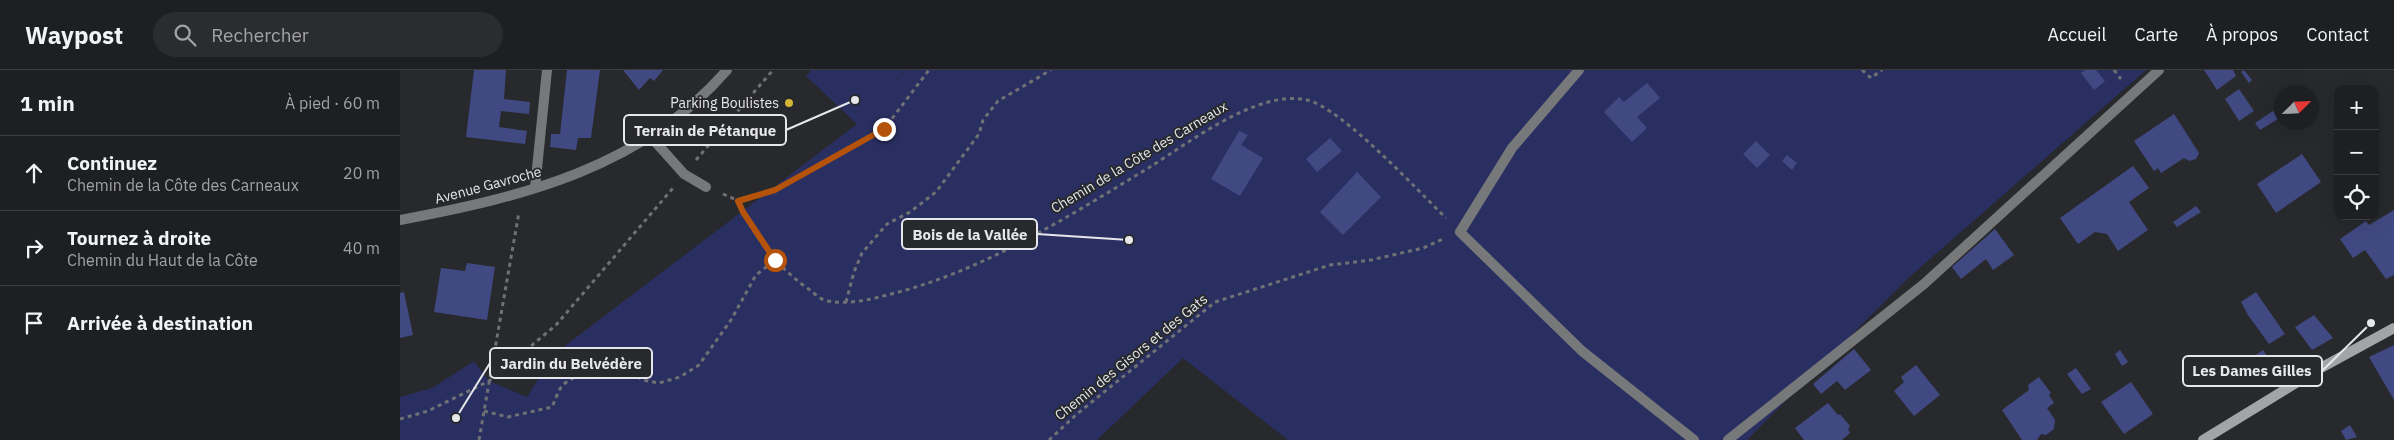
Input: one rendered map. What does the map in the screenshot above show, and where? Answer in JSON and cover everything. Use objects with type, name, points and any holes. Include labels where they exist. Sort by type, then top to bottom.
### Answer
[{"type":"street","points":[[535,188],[547,70]]},
{"type":"street","name":"Avenue Gavroche","points":[[400,220],[522,193],[574,176],[651,138],[679,116],[728,70]]},
{"type":"street","points":[[1579,70],[1512,148],[1460,232],[1582,351],[1694,440]]},
{"type":"street","points":[[1728,440],[1924,284],[2159,70]]},
{"type":"street","points":[[651,138],[684,174],[706,187]]},
{"type":"street","points":[[2203,440],[2317,370],[2394,328]]},
{"type":"path","points":[[400,418],[428,411],[489,381],[556,325],[773,70]]},
{"type":"path","name":"Chemin de la Côte des Carneaux","points":[[929,70],[884,129],[775,190],[738,201],[743,212],[775,260],[802,284],[825,300],[846,302],[866,300],[925,285],[1010,249],[1150,167],[1213,126],[1271,99],[1307,100],[1341,117],[1460,232]]},
{"type":"path","points":[[846,302],[854,272],[862,253],[887,224],[910,212],[936,192],[979,134],[983,120],[998,101],[1051,70]]},
{"type":"path","points":[[1862,70],[1871,78],[1882,70]]},
{"type":"path","points":[[479,440],[522,193]]},
{"type":"path","name":"Chemin des Gisors et des Gats","points":[[1049,440],[1077,414],[1215,302],[1330,265],[1371,260],[1423,248],[1460,232]]},
{"type":"path","points":[[484,411],[508,417],[552,407],[562,386],[579,376],[604,368],[626,367],[642,380],[659,383],[680,377],[700,364],[726,327],[756,275],[775,260]]},
{"type":"shaded area","points":[[811,70],[906,70],[891,87],[907,70],[2146,70],[1906,280],[1747,440],[1288,440],[1183,358],[1097,440],[400,440],[400,397],[432,388],[474,361],[489,381],[527,397],[553,355],[857,124],[806,76]]},
{"type":"building","points":[[474,70],[506,70],[504,99],[530,102],[529,114],[501,111],[499,127],[527,131],[525,144],[466,137]]},
{"type":"building","points":[[567,70],[600,70],[591,138],[578,138],[576,150],[550,147],[551,134],[560,134]]},
{"type":"building","points":[[623,70],[663,70],[654,81],[650,78],[639,90]]},
{"type":"building","points":[[2085,70],[2096,70],[2105,81],[2094,90],[2081,73]]},
{"type":"building","points":[[2204,70],[2233,70],[2236,76],[2217,90]]},
{"type":"building","points":[[2244,70],[2252,80],[2249,83],[2241,72]]},
{"type":"building","points":[[1647,83],[1660,98],[1637,117],[1647,128],[1632,142],[1604,112],[1619,97],[1624,102]]},
{"type":"building","points":[[2239,89],[2254,111],[2239,121],[2225,99]]},
{"type":"building","points":[[2273,111],[2274,113],[2274,121],[2260,130],[2255,123]]},
{"type":"building","points":[[2174,114],[2199,153],[2196,159],[2189,161],[2184,158],[2161,173],[2158,168],[2154,171],[2134,141]]},
{"type":"building","points":[[1239,131],[1248,135],[1241,145],[1263,158],[1240,196],[1211,179]]},
{"type":"building","points":[[1330,138],[1342,151],[1317,172],[1306,159]]},
{"type":"building","points":[[1756,141],[1770,155],[1757,168],[1743,154]]},
{"type":"building","points":[[2302,154],[2321,182],[2276,213],[2257,184]]},
{"type":"building","points":[[1787,155],[1797,163],[1792,170],[1782,161]]},
{"type":"building","points":[[2133,166],[2149,188],[2129,202],[2148,230],[2118,251],[2107,234],[2095,232],[2078,244],[2060,218]]},
{"type":"building","points":[[1357,172],[1381,197],[1343,235],[1320,212]]},
{"type":"building","points":[[2196,206],[2201,212],[2177,227],[2173,222]]},
{"type":"building","points":[[2394,210],[2394,275],[2386,279],[2365,250],[2353,258],[2340,239],[2366,221],[2369,225]]},
{"type":"building","points":[[1995,229],[2014,255],[1993,270],[1986,259],[1961,279],[1952,267]]},
{"type":"building","points":[[467,263],[495,267],[487,320],[434,312],[441,268],[465,271]]},
{"type":"building","points":[[404,292],[413,335],[400,338],[400,293]]},
{"type":"building","points":[[2256,292],[2285,334],[2269,344],[2241,302]]},
{"type":"building","points":[[2314,315],[2333,338],[2312,350],[2295,327]]},
{"type":"building","points":[[2394,345],[2394,400],[2369,357]]},
{"type":"building","points":[[1854,349],[1871,370],[1845,390],[1837,381],[1821,394],[1813,384]]},
{"type":"building","points":[[2120,350],[2128,362],[2122,366],[2115,354]]},
{"type":"building","points":[[2263,350],[2277,371],[2267,377],[2253,357]]},
{"type":"building","points":[[1916,365],[1940,395],[1914,416],[1894,391],[1904,382],[1901,377]]},
{"type":"building","points":[[2076,368],[2091,389],[2082,394],[2067,374]]},
{"type":"building","points":[[2039,377],[2051,393],[2049,395],[2054,403],[2047,408],[2055,420],[2054,429],[2046,435],[2041,434],[2037,440],[2022,440],[2002,410],[2029,390],[2028,385]]},
{"type":"building","points":[[2131,382],[2153,414],[2124,434],[2101,402]]},
{"type":"building","points":[[1828,403],[1850,426],[1848,429],[1850,433],[1842,440],[1804,440],[1795,428]]},
{"type":"building","points":[[2350,425],[2357,437],[2346,440],[2341,431]]},
{"type":"place","name":"Terrain de Pétanque","points":[[855,100]]},
{"type":"place","name":"Parking Boulistes","points":[[789,103]]},
{"type":"place","name":"Bois de la Vallée","points":[[1129,240]]},
{"type":"place","name":"Les Dames Gilles","points":[[2371,323]]},
{"type":"place","name":"Jardin du Belvédère","points":[[456,418]]},
{"type":"route","points":[[775,260],[766,249],[738,201],[746,197],[775,190],[884,129]]}]
